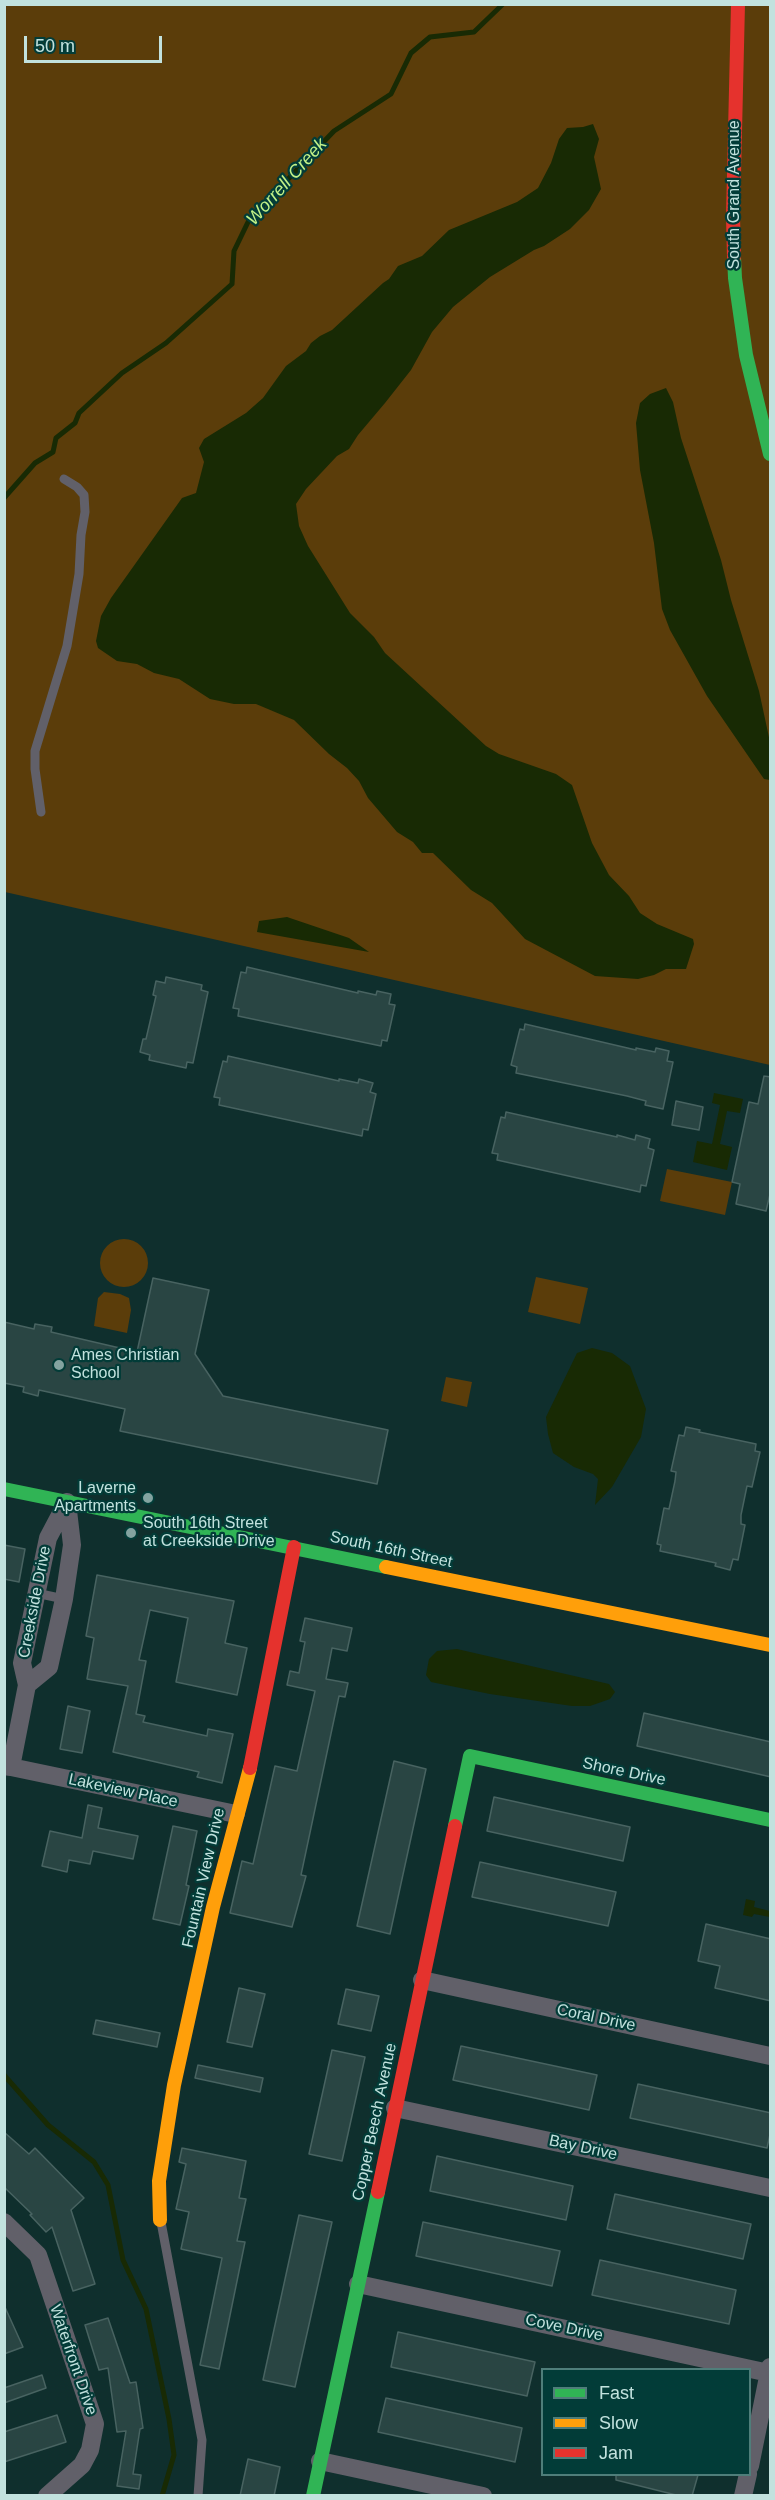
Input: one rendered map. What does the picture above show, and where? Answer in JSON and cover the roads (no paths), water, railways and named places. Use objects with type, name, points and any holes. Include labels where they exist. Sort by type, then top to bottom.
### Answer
[{"type":"street","name":"South Grand Avenue","points":[[738,4],[733,217],[735,278],[754,393],[771,454]]},
{"type":"street","name":"South 16th Street","points":[[4,1489],[771,1645]]},
{"type":"street","name":"Creekside Drive","points":[[8,1766],[27,1685],[22,1663],[48,1538],[67,1502]]},
{"type":"street","name":"Creekside Drive","points":[[27,1685],[49,1667],[64,1599],[72,1545],[67,1502]]},
{"type":"street","name":"Fountain View Drive","points":[[160,2220],[159,2181],[174,2085],[236,1814],[254,1753],[294,1547]]},
{"type":"street","name":"Shore Drive","points":[[470,1756],[771,1820]]},
{"type":"street","name":"Copper Beech Avenue","points":[[313,2496],[470,1756]]},
{"type":"street","name":"Lakeview Place","points":[[8,1766],[236,1814]]},
{"type":"street","name":"Coral Drive","points":[[422,1980],[771,2056]]},
{"type":"street","name":"Bay Drive","points":[[395,2108],[771,2188]]},
{"type":"street","name":"Waterfront Drive","points":[[4,2222],[38,2255],[95,2424],[90,2450],[82,2465],[46,2496]]},
{"type":"street","name":"Cove Drive","points":[[358,2284],[770,2370]]},
{"type":"street","points":[[751,2461],[770,2370]]},
{"type":"street","points":[[320,2461],[483,2496]]},
{"type":"street","points":[[743,2496],[748,2476]]},
{"type":"lane","points":[[41,812],[34,769],[35,751],[67,646],[80,574],[81,535],[86,512],[84,495],[77,487],[64,479]]},
{"type":"lane","points":[[36,1593],[64,1599]]},
{"type":"lane","points":[[160,2220],[202,2440],[198,2496]]},
{"type":"waterway","name":"Worrell Creek","points":[[4,498],[35,463],[53,452],[56,438],[75,423],[79,413],[122,373],[166,343],[232,284],[234,251],[249,220],[334,131],[391,94],[411,53],[430,37],[474,32],[503,4]]},
{"type":"waterway","points":[[4,2075],[48,2125],[94,2162],[108,2185],[123,2260],[146,2309],[169,2419],[174,2455],[162,2496]]},
{"type":"place","name":"Ames Christian School","points":[[59,1365]]},
{"type":"place","name":"Laverne Apartments","points":[[148,1498]]},
{"type":"place","name":"South 16th Street at Creekside Drive","points":[[131,1533]]}]
